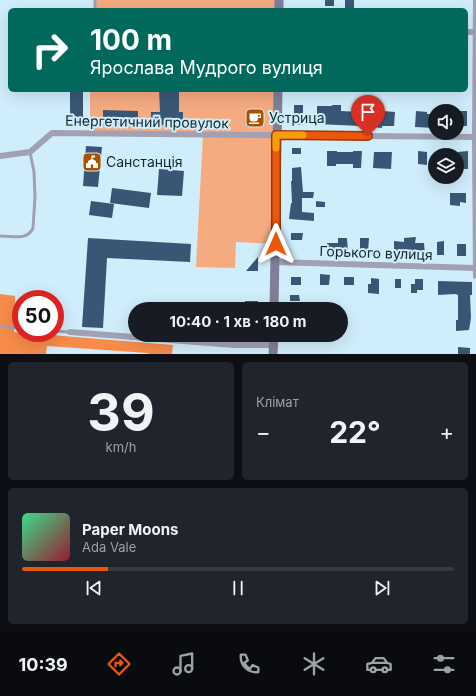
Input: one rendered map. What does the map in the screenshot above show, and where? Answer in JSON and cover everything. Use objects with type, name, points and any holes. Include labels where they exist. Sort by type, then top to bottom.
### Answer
[{"type":"main road","points":[[274,302],[278,92]]},
{"type":"street","points":[[476,0],[476,276]]},
{"type":"street","name":"Енергетичний провулок","points":[[30,152],[52,133],[475,137]]},
{"type":"street","points":[[0,156],[30,152]]},
{"type":"street","name":"Горького вулиця","points":[[275,262],[476,268]]},
{"type":"street","points":[[70,332],[274,350]]},
{"type":"lane","points":[[0,236],[27,236],[33,228],[35,197],[34,172],[30,152]]},
{"type":"lane","points":[[0,326],[12,327]]},
{"type":"lane","points":[[64,332],[70,332]]},
{"type":"shaded area","points":[[95,0],[279,0],[279,8],[95,8]]},
{"type":"shaded area","points":[[90,92],[278,92],[275,244],[236,242],[235,268],[196,267],[203,135],[90,133]]},
{"type":"shaded area","points":[[0,294],[12,296],[12,342],[64,342],[64,336],[173,345],[172,354],[149,354],[47,346],[46,354],[0,354]]},
{"type":"building","points":[[325,0],[334,0],[334,6],[325,6]]},
{"type":"building","points":[[345,0],[354,0],[354,8],[345,8]]},
{"type":"building","points":[[70,92],[83,92],[83,119],[70,119]]},
{"type":"building","points":[[159,92],[179,92],[179,112],[183,112],[183,124],[151,125],[151,112],[160,112]]},
{"type":"building","points":[[294,105],[303,105],[303,125],[294,125]]},
{"type":"building","points":[[341,105],[341,111],[360,112],[360,126],[317,124],[317,106]]},
{"type":"building","points":[[374,108],[383,108],[383,111],[395,112],[394,126],[382,126],[382,128],[373,127]]},
{"type":"building","name":"Устрица","points":[[253,109],[262,109],[262,124],[248,125],[247,112],[253,112]]},
{"type":"building","points":[[103,110],[138,111],[138,125],[103,125]]},
{"type":"building","points":[[416,111],[427,112],[428,128],[415,127]]},
{"type":"building","points":[[464,111],[467,111],[467,126],[464,126]]},
{"type":"building","points":[[86,146],[102,147],[98,187],[83,186]]},
{"type":"building","points":[[292,148],[301,148],[301,154],[292,154]]},
{"type":"building","points":[[327,151],[362,151],[361,168],[353,168],[353,164],[336,164],[336,166],[327,166]]},
{"type":"building","points":[[418,151],[427,152],[427,165],[418,164]]},
{"type":"building","points":[[464,151],[468,151],[468,169],[464,169]]},
{"type":"building","points":[[374,152],[392,152],[391,169],[373,168]]},
{"type":"building","points":[[301,167],[303,192],[314,192],[313,198],[302,198],[302,212],[314,213],[314,221],[289,219],[292,203],[292,168]]},
{"type":"building","points":[[159,169],[184,171],[182,196],[157,195]]},
{"type":"building","points":[[112,188],[151,193],[149,208],[110,203]]},
{"type":"building","points":[[450,193],[466,193],[466,203],[460,202],[460,206],[450,205]]},
{"type":"building","points":[[91,201],[114,204],[112,218],[89,215]]},
{"type":"building","points":[[316,201],[325,202],[325,207],[316,207]]},
{"type":"building","points":[[291,233],[303,233],[302,240],[291,240]]},
{"type":"building","points":[[416,237],[415,243],[424,243],[425,255],[415,254],[415,256],[404,256],[404,254],[394,254],[394,241],[404,242],[404,238]]},
{"type":"building","points":[[88,238],[191,244],[190,262],[107,258],[103,328],[82,327]]},
{"type":"building","points":[[338,238],[347,238],[348,253],[327,251],[327,243],[338,243]]},
{"type":"building","points":[[360,238],[369,238],[368,252],[360,252]]},
{"type":"building","points":[[444,241],[444,255],[437,255],[437,242]]},
{"type":"building","points":[[457,244],[466,244],[466,256],[457,256]]},
{"type":"building","points":[[258,257],[258,271],[246,271]]},
{"type":"building","points":[[320,274],[330,275],[329,285],[320,285]]},
{"type":"building","points":[[291,277],[301,277],[301,285],[291,285]]},
{"type":"building","points":[[344,277],[354,277],[354,285],[344,285]]},
{"type":"building","points":[[371,278],[379,279],[379,294],[368,293],[368,284],[371,284]]},
{"type":"building","points":[[395,279],[401,279],[401,288],[395,288]]},
{"type":"building","points":[[415,279],[423,279],[423,290],[417,290],[417,293],[411,293],[411,284],[415,284]]},
{"type":"building","points":[[438,281],[472,282],[472,295],[470,295],[471,318],[469,330],[456,331],[456,320],[458,320],[458,295],[438,295]]},
{"type":"building","points":[[290,295],[299,295],[300,301],[290,301]]},
{"type":"building","points":[[245,301],[258,301],[258,302]]},
{"type":"building","points":[[458,347],[470,348],[470,354],[458,354]]},
{"type":"slow traffic","points":[[276,148],[276,135],[303,135]]},
{"type":"place","name":"Устрица","points":[[255,118]]},
{"type":"place","name":"Санстанція","points":[[92,162]]},
{"type":"route","points":[[276,244],[276,135],[368,136]]}]
